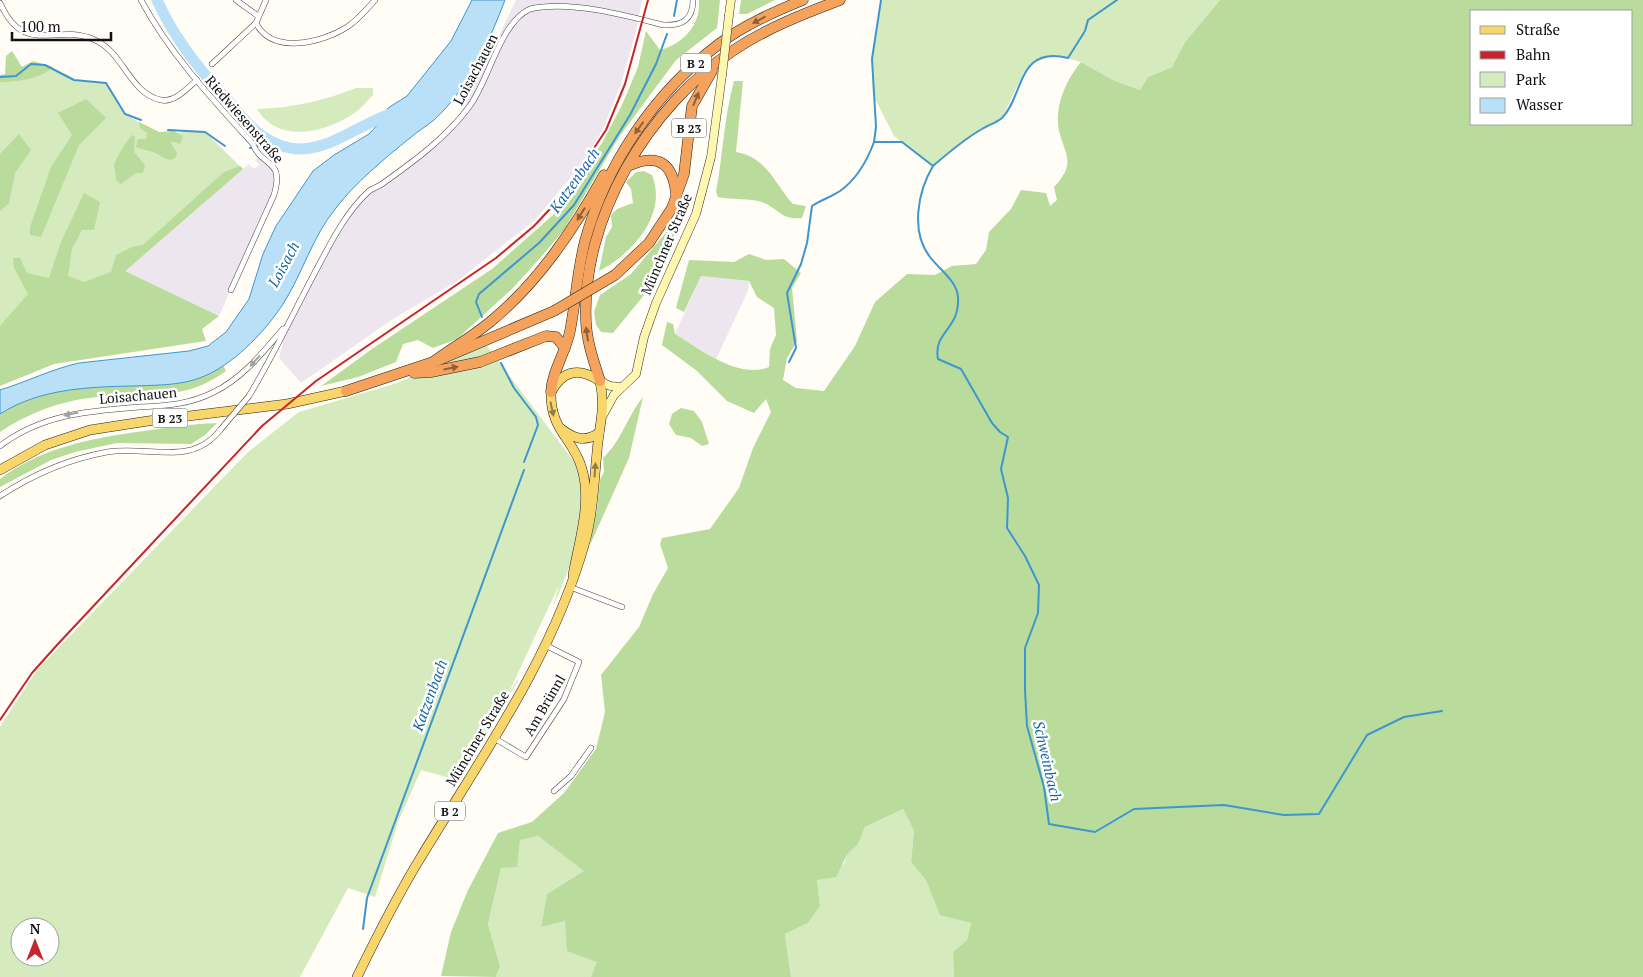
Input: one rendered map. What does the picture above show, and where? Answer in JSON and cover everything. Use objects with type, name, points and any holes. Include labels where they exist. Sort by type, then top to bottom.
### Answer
[{"type":"highway","name":"B 2","points":[[551,392],[553,379],[570,334],[576,286],[585,242],[593,216],[618,160],[649,115],[698,61],[738,31],[803,0]]},
{"type":"highway","name":"B 2","points":[[600,381],[587,332],[588,288],[604,220],[640,144],[679,96],[715,64],[768,30],[840,0]]},
{"type":"highway","name":"B 23","points":[[346,391],[403,374],[554,311],[615,275],[649,244],[666,220],[684,174],[692,106],[715,64]]},
{"type":"highway","name":"B 23","points":[[434,362],[490,322],[532,280],[572,228],[607,170],[618,160]]},
{"type":"highway","points":[[628,166],[648,160],[666,166],[675,180],[676,197]]},
{"type":"highway","name":"B 23","points":[[403,374],[431,372],[480,362],[546,336],[556,337],[565,348]]},
{"type":"main road","points":[[551,392],[561,377],[569,372],[583,372],[600,381]]},
{"type":"main road","name":"B 2","points":[[573,575],[585,542],[594,487],[599,433],[603,415],[600,381]]},
{"type":"main road","name":"B 23","points":[[0,470],[45,445],[90,430],[148,420],[287,404],[346,391]]},
{"type":"main road","name":"B 2","points":[[551,392],[552,412],[582,467],[585,483],[586,502],[573,575]]},
{"type":"main road","points":[[558,426],[578,439],[587,439],[599,433]]},
{"type":"main road","name":"Münchner Straße","points":[[357,977],[420,859],[494,738],[545,645],[573,575]]},
{"type":"street","name":"Riedwiesenstraße","points":[[141,0],[159,33],[254,147],[271,164],[277,174],[277,184],[231,290]]},
{"type":"street","points":[[236,0],[258,16]]},
{"type":"street","points":[[212,64],[256,23],[266,0]]},
{"type":"street","points":[[256,23],[265,36],[276,40],[293,43],[314,41],[346,28],[358,19],[374,0]]},
{"type":"street","name":"Loisachauen","points":[[0,496],[42,473],[106,452],[194,450],[205,446],[249,396],[271,359],[287,324],[340,228],[369,191],[438,142],[463,116],[479,90],[505,37],[522,14],[536,7],[554,3],[573,4],[674,26],[687,20],[693,0]]},
{"type":"street","name":"Münchner Straße","points":[[603,415],[611,399],[636,374],[644,337],[656,303],[696,214],[711,157],[731,0]]},
{"type":"street","points":[[0,3],[14,27],[26,34],[79,36],[99,43],[118,60],[145,94],[169,100],[177,97],[197,80]]},
{"type":"street","name":"Loisachauen","points":[[0,446],[27,428],[68,414],[169,406],[192,401],[214,392],[248,368],[287,324]]},
{"type":"street","points":[[600,381],[610,386],[622,387]]},
{"type":"street","points":[[570,586],[622,608]]},
{"type":"street","name":"Am Brünnl","points":[[494,738],[526,757],[564,699],[579,662],[545,645]]},
{"type":"street","points":[[554,791],[571,776],[591,748]]},
{"type":"shaded area","points":[[516,0],[642,0],[636,31],[621,84],[603,129],[583,163],[535,220],[456,282],[393,319],[301,383],[279,358],[289,317],[338,226],[368,190],[432,143],[463,110]]},
{"type":"shaded area","points":[[260,155],[271,164],[276,174],[272,195],[219,316],[125,271],[249,164],[254,169],[259,165],[255,160]]},
{"type":"shaded area","points":[[701,276],[749,281],[748,291],[716,359],[675,334]]},
{"type":"green space","points":[[699,0],[720,0],[717,28],[676,60],[619,137],[564,230],[512,289],[457,339],[433,348],[418,340],[403,344],[396,362],[358,377],[321,386],[372,349],[492,269],[553,215],[602,143],[622,105],[638,67],[646,31],[660,50],[676,43],[694,25],[699,9]]},
{"type":"green space","points":[[741,0],[775,0],[747,14],[739,14]]},
{"type":"green space","points":[[881,0],[1220,0],[1185,42],[1172,67],[1148,77],[1140,90],[1113,80],[1081,62],[1059,56],[1046,58],[1034,63],[1024,72],[1003,116],[995,123],[983,128],[933,166],[894,136],[873,95],[872,59]]},
{"type":"green space","points":[[1220,0],[1643,0],[1643,977],[954,977],[953,952],[967,940],[971,923],[940,915],[926,880],[911,862],[914,831],[903,809],[865,827],[858,844],[847,855],[836,877],[817,880],[820,906],[808,923],[785,934],[791,977],[591,977],[597,962],[567,951],[565,921],[541,927],[547,894],[584,871],[538,836],[520,840],[517,867],[501,868],[488,924],[500,966],[496,977],[441,976],[451,932],[468,890],[498,833],[532,822],[564,793],[596,749],[605,712],[601,675],[639,627],[653,594],[668,568],[660,544],[662,538],[710,529],[739,488],[753,448],[771,412],[766,399],[754,413],[727,401],[697,371],[662,345],[667,322],[673,324],[675,334],[720,361],[745,369],[757,370],[769,367],[770,349],[776,335],[774,308],[757,297],[749,281],[701,276],[684,312],[676,308],[689,260],[734,262],[749,254],[766,260],[784,259],[801,273],[792,288],[797,341],[787,358],[783,380],[796,388],[824,391],[855,346],[875,302],[907,274],[935,275],[952,266],[976,264],[986,250],[989,232],[1011,209],[1021,190],[1046,193],[1050,206],[1057,200],[1054,187],[1061,179],[1067,166],[1066,154],[1059,131],[1058,113],[1066,85],[1081,62],[1113,80],[1140,90],[1148,77],[1172,67],[1185,42]]},
{"type":"green space","points":[[12,51],[22,67],[33,61],[53,67],[35,77],[0,82],[0,75],[5,74],[6,56]]},
{"type":"green space","points":[[45,65],[74,80],[105,83],[125,115],[165,135],[190,131],[205,132],[243,169],[0,380],[0,77]]},
{"type":"green space","points":[[734,81],[743,81],[736,152],[747,155],[763,165],[793,204],[806,206],[802,218],[784,216],[762,202],[718,197],[716,192],[728,108]]},
{"type":"green space","points":[[356,88],[373,88],[373,95],[353,114],[341,121],[315,130],[289,131],[277,127],[266,120],[257,109],[307,103],[332,97]]},
{"type":"green space","points":[[86,99],[106,118],[79,145],[41,237],[30,235],[30,227],[51,167],[72,135],[58,113]]},
{"type":"green space","points":[[139,122],[159,132],[174,131],[183,136],[180,144],[170,141],[177,153],[175,158],[167,159],[136,147],[138,139],[146,139],[147,133],[140,128]]},
{"type":"green space","points":[[19,134],[31,150],[15,173],[9,203],[0,211],[0,154]]},
{"type":"green space","points":[[132,135],[135,137],[134,152],[145,165],[143,173],[136,173],[121,184],[116,180],[114,164],[124,145]]},
{"type":"green space","points":[[240,166],[243,169],[125,271],[219,316],[202,329],[206,341],[54,364],[0,386],[0,326],[28,294],[14,268],[13,258],[20,258],[27,273],[49,278],[61,242],[84,193],[100,202],[94,230],[82,230],[72,249],[68,276],[84,282],[111,272],[116,255],[132,247],[143,245],[224,172]]},
{"type":"green space","points":[[644,171],[652,175],[656,190],[651,218],[644,232],[634,244],[611,264],[599,271],[606,237],[612,227],[611,215],[617,209],[633,203],[631,189],[626,182],[636,172]]},
{"type":"green space","points":[[679,217],[679,225],[649,289],[613,333],[601,332],[596,325],[594,312],[600,295],[631,274]]},
{"type":"green space","points":[[481,338],[578,467],[581,485],[582,503],[577,539],[573,556],[560,590],[553,606],[559,585],[510,690],[457,780],[421,770],[398,822],[375,897],[348,888],[300,977],[0,977],[0,727],[37,670],[248,452],[299,412],[394,384],[434,368]]},
{"type":"green space","points":[[223,365],[226,371],[209,382],[193,388],[160,394],[108,396],[66,402],[31,414],[0,432],[0,414],[13,406],[42,395],[73,389],[186,381],[211,372]]},
{"type":"green space","points":[[643,397],[629,458],[590,545],[600,480],[604,472],[603,458],[615,444]]},
{"type":"green space","points":[[681,408],[694,411],[702,422],[709,444],[702,446],[691,438],[676,435],[669,424],[672,414]]},
{"type":"green space","points":[[217,423],[205,435],[191,444],[117,443],[75,452],[51,460],[0,487],[0,479],[16,468],[33,459],[69,446],[125,434]]},
{"type":"green space","points":[[519,679],[457,784],[517,680]]},
{"type":"green space","points":[[903,809],[914,831],[911,862],[926,880],[940,914],[971,923],[967,940],[953,952],[954,977],[791,977],[785,934],[808,923],[820,906],[817,880],[844,864],[847,855],[858,844],[865,827]]},
{"type":"green space","points":[[538,836],[585,871],[547,894],[541,927],[565,920],[598,962],[591,977],[496,977],[500,966],[488,924],[501,868],[520,840]]},
{"type":"water","name":"Loisach","points":[[472,0],[505,0],[492,32],[467,79],[446,108],[434,120],[381,162],[343,199],[320,231],[283,304],[260,334],[241,353],[220,368],[190,381],[161,385],[97,387],[63,391],[31,399],[0,414],[0,390],[49,372],[79,363],[189,351],[208,346],[226,332],[249,299],[263,254],[276,226],[313,171],[334,155],[369,134],[381,121],[388,108],[407,96],[451,41]]},
{"type":"waterway","points":[[157,0],[180,41],[198,66],[250,126],[272,142],[295,149],[326,144],[374,121],[399,112]]},
{"type":"waterway","name":"Katzenbach","points":[[674,16],[677,0]]},
{"type":"waterway","points":[[881,0],[872,59],[876,127],[874,142],[902,142],[933,166],[969,137],[1002,118],[1009,109],[1024,75],[1031,65],[1039,59],[1051,56],[1068,58],[1085,31],[1088,20],[1117,0]]},
{"type":"waterway","name":"Katzenbach","points":[[482,317],[476,302],[479,294],[539,243],[574,205],[630,115],[656,64],[667,34]]},
{"type":"waterway","points":[[0,77],[16,76],[31,64],[45,65],[74,80],[106,83],[125,114],[141,120]]},
{"type":"waterway","points":[[168,130],[205,132],[225,146]]},
{"type":"waterway","points":[[250,148],[272,142]]},
{"type":"waterway","points":[[789,362],[796,348],[787,293],[801,264],[807,243],[812,206],[840,191],[851,181],[865,163],[874,142]]},
{"type":"waterway","name":"Schweinbach","points":[[933,166],[923,187],[920,199],[918,212],[920,236],[930,257],[947,276],[957,291],[958,297],[958,308],[955,317],[939,342],[938,359],[961,369],[992,423],[1000,432],[1008,437],[1001,469],[1008,498],[1007,528],[1025,556],[1039,585],[1038,613],[1025,648],[1025,690],[1027,726],[1044,787],[1049,824],[1095,832],[1134,809],[1224,805],[1284,815],[1319,814],[1367,735],[1404,717],[1442,711]]},
{"type":"waterway","name":"Katzenbach","points":[[501,363],[514,388],[536,417],[538,425],[524,462]]},
{"type":"waterway","name":"Katzenbach","points":[[363,929],[367,898],[524,470]]},
{"type":"railway","points":[[0,720],[32,673],[262,426],[316,381],[496,258],[534,226],[563,195],[606,130],[625,84],[648,0]]}]
